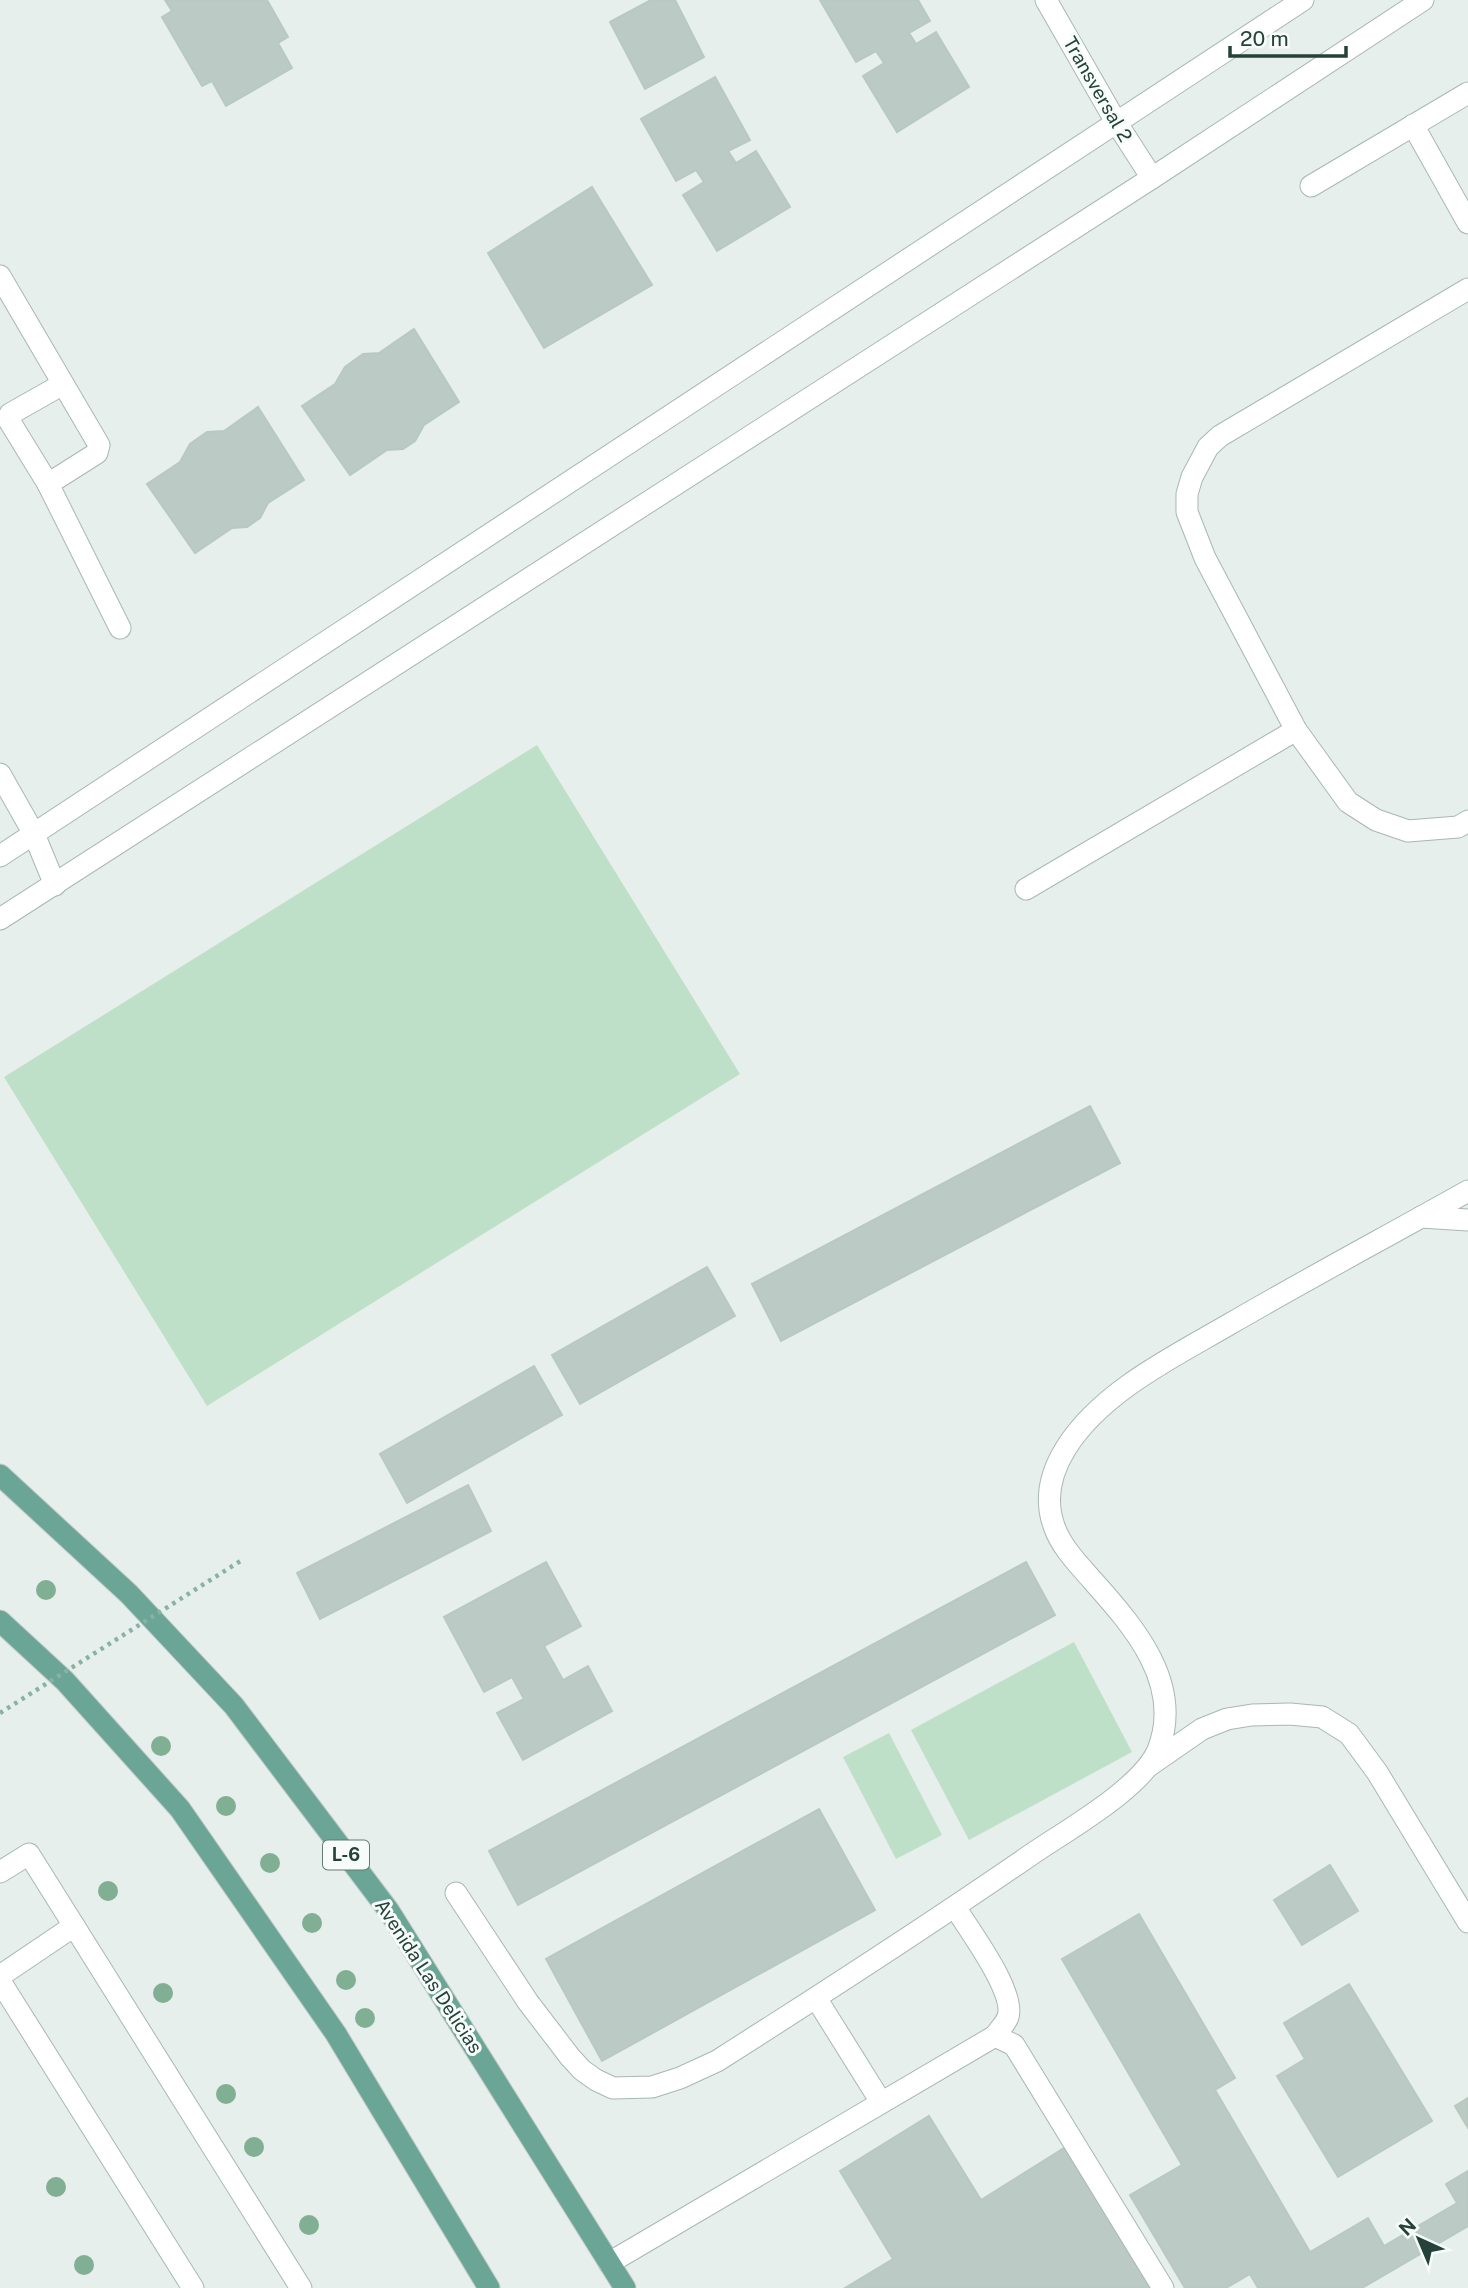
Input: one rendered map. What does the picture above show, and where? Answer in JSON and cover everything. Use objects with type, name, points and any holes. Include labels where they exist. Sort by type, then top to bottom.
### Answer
[{"type":"main road","name":"Avenida Las Delicias","points":[[0,1475],[129,1594],[234,1706],[389,1911],[625,2288]]},
{"type":"main road","points":[[0,1621],[65,1681],[180,1809],[336,2034],[489,2288]]},
{"type":"street","name":"Transversal 2","points":[[1046,0],[1116,121],[1152,177]]},
{"type":"street","points":[[0,856],[1303,0]]},
{"type":"street","points":[[0,919],[1423,0]]},
{"type":"street","points":[[1311,186],[1468,93]]},
{"type":"street","points":[[1413,125],[1468,223]]},
{"type":"street","points":[[0,276],[99,444],[97,453],[48,484]]},
{"type":"street","points":[[1468,289],[1233,427],[1208,447],[1192,477],[1187,495],[1187,512],[1205,558],[1296,730],[1349,802],[1376,820],[1408,831],[1458,827],[1468,821]]},
{"type":"street","points":[[63,384],[10,414],[10,422],[48,484],[120,628]]},
{"type":"street","points":[[1026,890],[1296,730]]},
{"type":"street","points":[[0,774],[34,834],[55,885]]},
{"type":"street","points":[[1150,1765],[1164,1731],[1166,1714],[1161,1680],[1133,1626],[1072,1557],[1054,1528],[1049,1489],[1053,1473],[1067,1447],[1084,1424],[1136,1379],[1269,1301],[1468,1191]]},
{"type":"street","points":[[1422,1217],[1468,1220]]},
{"type":"street","points":[[456,1893],[528,2002],[582,2070],[613,2088],[652,2087],[718,2061],[955,1908],[1121,1793],[1150,1765],[1202,1729],[1252,1715],[1290,1714],[1322,1717],[1349,1734],[1370,1762],[1468,1922]]},
{"type":"street","points":[[0,1872],[29,1854],[301,2288]]},
{"type":"street","points":[[609,2263],[995,2036],[1008,2016],[1007,1998],[1000,1980],[955,1908]]},
{"type":"street","points":[[0,1976],[74,1926]]},
{"type":"street","points":[[0,1982],[193,2288]]},
{"type":"street","points":[[816,1998],[881,2102]]},
{"type":"street","points":[[995,2036],[1014,2045],[1163,2288]]},
{"type":"path","points":[[0,1713],[242,1560]]},
{"type":"green space","points":[[537,745],[740,1074],[207,1406],[4,1077]]},
{"type":"green space","points":[[1074,1642],[1132,1752],[969,1840],[911,1730]]},
{"type":"green space","points":[[889,1733],[942,1835],[896,1859],[843,1757]]},
{"type":"building","points":[[165,0],[267,0],[288,37],[278,43],[292,68],[226,106],[212,81],[202,86],[162,17],[172,11]]},
{"type":"building","points":[[651,0],[675,0],[704,57],[645,89],[610,22]]},
{"type":"building","points":[[820,0],[918,0],[930,21],[909,33],[916,44],[936,32],[969,87],[897,132],[863,76],[884,63],[876,51],[856,62]]},
{"type":"building","points":[[715,77],[750,140],[728,151],[736,163],[756,151],[790,207],[717,251],[683,195],[704,182],[696,170],[676,181],[641,119]]},
{"type":"building","points":[[592,187],[652,285],[544,348],[488,253]]},
{"type":"building","points":[[414,329],[459,402],[424,425],[415,441],[403,449],[387,450],[350,475],[302,406],[335,384],[345,367],[363,354],[379,353]]},
{"type":"building","points":[[258,407],[304,480],[268,503],[260,518],[247,527],[232,528],[195,553],[147,484],[180,462],[190,444],[207,432],[224,431]]},
{"type":"building","points":[[1090,1106],[1120,1163],[781,1341],[752,1284]]},
{"type":"building","points":[[707,1267],[735,1316],[580,1404],[552,1355]]},
{"type":"building","points":[[534,1366],[562,1415],[407,1503],[380,1454]]},
{"type":"building","points":[[468,1485],[491,1531],[320,1619],[297,1573]]},
{"type":"building","points":[[546,1562],[581,1626],[544,1646],[563,1680],[588,1666],[612,1711],[523,1760],[497,1713],[524,1699],[512,1677],[484,1692],[444,1617]]},
{"type":"building","points":[[1026,1562],[1055,1615],[518,1905],[489,1851]]},
{"type":"building","points":[[819,1809],[875,1910],[602,2061],[546,1959]]},
{"type":"building","points":[[1330,1865],[1358,1911],[1302,1945],[1274,1900]]},
{"type":"building","points":[[1139,1914],[1235,2078],[1215,2090],[1310,2252],[1368,2218],[1384,2246],[1457,2203],[1446,2184],[1468,2171],[1468,2226],[1362,2288],[1258,2288],[1250,2274],[1226,2288],[1185,2288],[1130,2195],[1182,2165],[1062,1959]]},
{"type":"building","points":[[1349,1984],[1432,2121],[1338,2177],[1277,2076],[1305,2059],[1284,2023]]},
{"type":"building","points":[[1468,2098],[1468,2128],[1455,2106]]},
{"type":"building","points":[[929,2116],[981,2200],[1069,2145],[1157,2288],[845,2288],[893,2259],[840,2171]]}]
